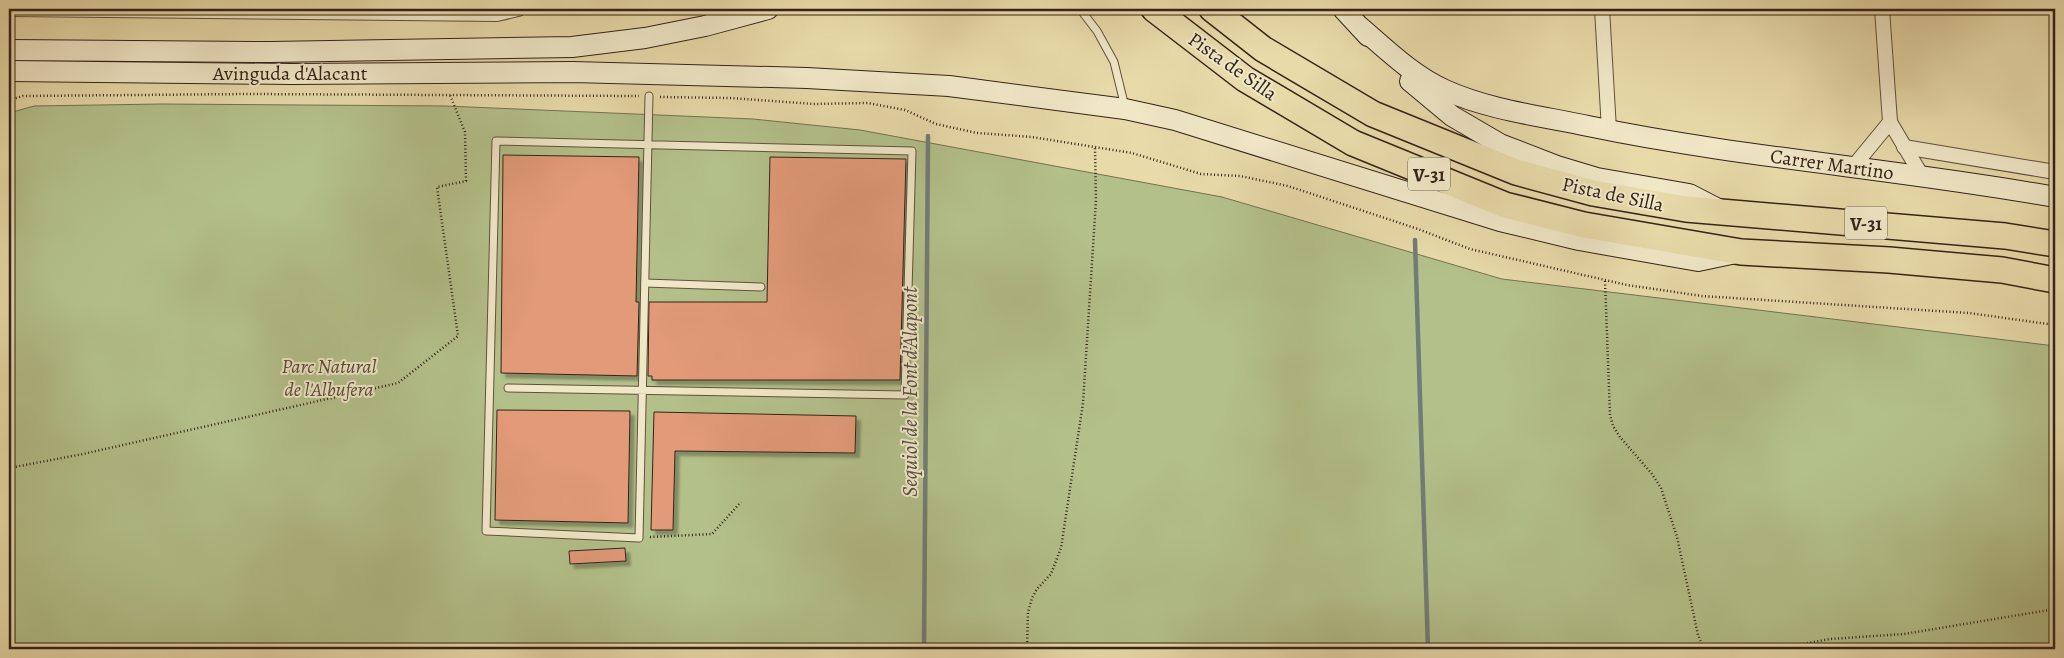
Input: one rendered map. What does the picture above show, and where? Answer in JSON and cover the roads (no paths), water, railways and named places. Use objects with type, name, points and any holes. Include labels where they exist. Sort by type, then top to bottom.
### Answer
[{"type":"highway","name":"Pista de Silla","points":[[1154,9],[1246,79],[1354,143],[1505,205],[1584,225],[1741,252]]},
{"type":"highway","name":"Pista de Silla","points":[[1212,9],[1263,49],[1373,114],[1516,172],[1593,193],[1686,209],[2005,236],[2055,244]]},
{"type":"highway","name":"V-31","points":[[1741,252],[1889,260],[2002,270],[2055,280]]},
{"type":"main road","name":"Avinguda d'Alacant","points":[[9,50],[270,52],[572,46],[645,38],[705,26],[768,9]]},
{"type":"main road","points":[[1342,9],[1403,76],[1452,116],[1500,144],[1557,166],[1597,178],[1689,194],[1726,213]]},
{"type":"main road","name":"Carrer Martino","points":[[1360,27],[1399,60],[1430,82],[1446,90],[1497,107],[1677,142],[1995,186],[2055,197]]},
{"type":"main road","name":"Avinguda d'Alacant","points":[[9,71],[292,74],[572,72],[807,78],[949,86],[1125,109],[1175,120],[1500,221],[1579,240],[1698,261],[1741,252]]},
{"type":"street","points":[[9,9],[320,10],[497,14],[518,9]]},
{"type":"street","points":[[1602,9],[1609,130]]},
{"type":"street","points":[[1882,9],[1890,122],[1922,176]]},
{"type":"street","points":[[1853,167],[1890,122]]},
{"type":"street","name":"Carrer Martino","points":[[1904,146],[2055,172]]},
{"type":"lane","points":[[1080,9],[1097,31],[1114,62],[1125,109]]},
{"type":"lane","points":[[508,388],[642,390],[905,395],[912,151],[648,145],[496,141],[486,531],[639,538],[642,390],[644,283],[648,145],[649,96]]},
{"type":"lane","points":[[644,283],[761,287]]},
{"type":"waterway","name":"Sequiol de la Font d’Alapont","points":[[924,649],[928,136]]},
{"type":"waterway","points":[[1415,240],[1428,649]]},
{"type":"park label","name":"Parc Natural de l'Albufera","points":[[329,378]]}]
